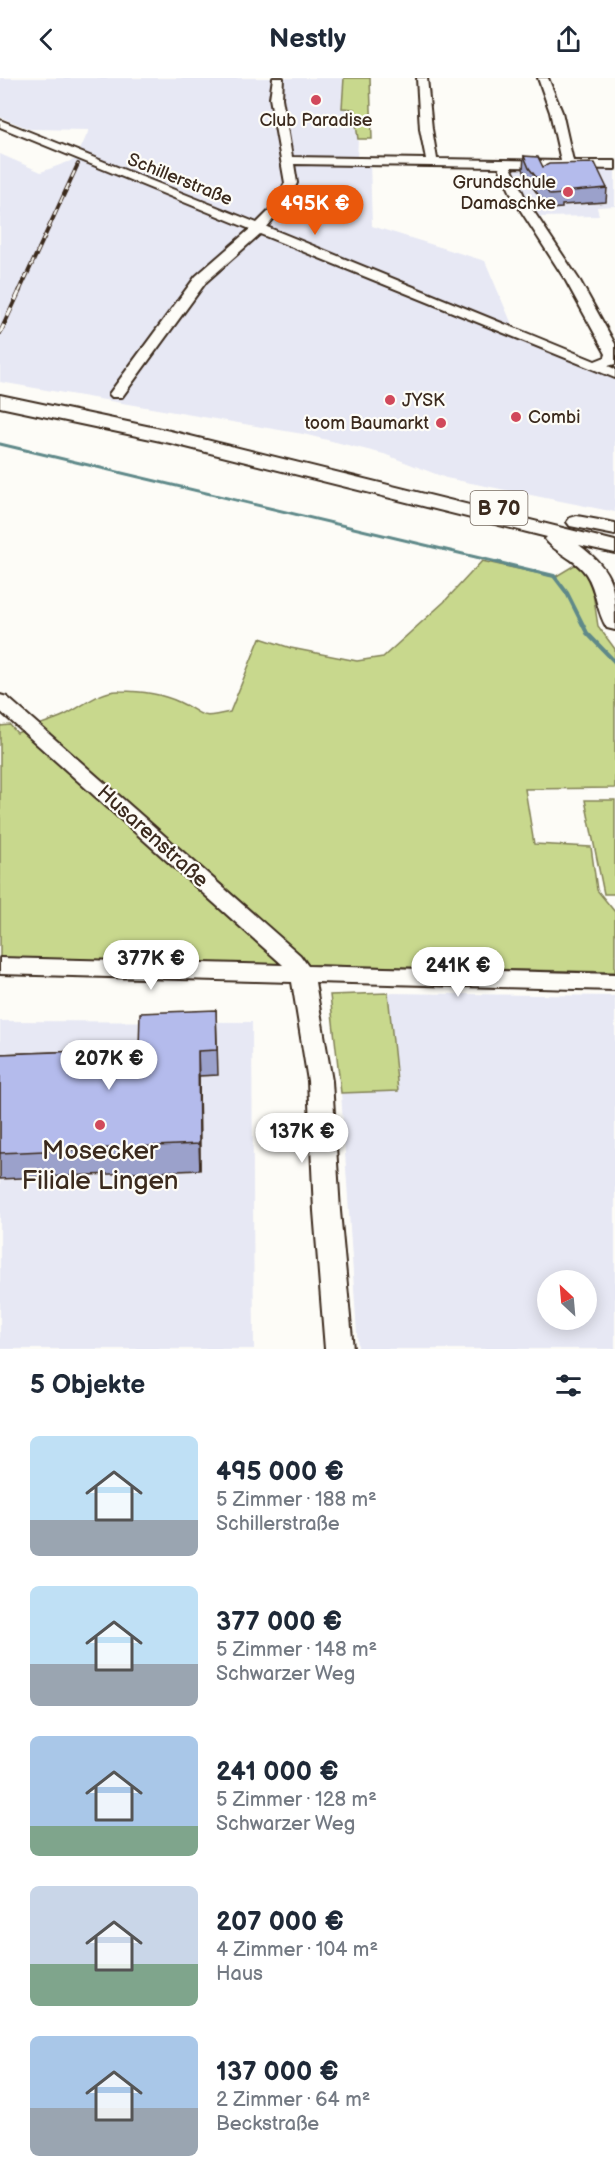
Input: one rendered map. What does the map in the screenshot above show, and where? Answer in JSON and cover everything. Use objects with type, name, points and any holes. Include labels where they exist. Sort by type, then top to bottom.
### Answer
[{"type":"main road","name":"B 70","points":[[0,400],[126,427],[382,488],[615,547]]},
{"type":"main road","name":"B 70","points":[[382,488],[615,529]]},
{"type":"main road","points":[[507,519],[554,538],[581,555],[593,566],[601,579],[614,611]]},
{"type":"street","points":[[117,394],[171,317],[202,278],[258,230],[287,195],[291,183],[276,98],[278,78]]},
{"type":"street","points":[[422,78],[426,129],[432,161]]},
{"type":"street","points":[[543,78],[556,112],[568,163]]},
{"type":"street","name":"Schillerstraße","points":[[1,126],[615,374]]},
{"type":"street","points":[[287,160],[615,165]]},
{"type":"street","points":[[503,162],[520,200],[573,281],[613,354],[610,360],[595,366]]},
{"type":"street","name":"Husarenstraße","points":[[0,701],[171,851],[292,961],[302,975]]},
{"type":"street","points":[[0,966],[615,982]]},
{"type":"street","points":[[302,975],[320,1081],[327,1211],[339,1349]]},
{"type":"shaded area","points":[[0,78],[344,78],[342,108],[354,108],[358,139],[357,161],[370,162],[372,226],[485,261],[514,329],[615,373],[615,512],[446,478],[384,454],[303,434],[0,382],[0,154],[41,172],[76,159],[89,130],[30,129],[0,117]]},
{"type":"shaded area","name":"Grundschule Damaschke","points":[[513,167],[615,167],[615,206],[597,207],[599,216],[538,217],[524,197],[512,170]]},
{"type":"shaded area","points":[[388,993],[615,996],[615,1349],[358,1349],[341,1093],[398,1090]]},
{"type":"shaded area","points":[[0,1021],[252,1022],[254,1349],[0,1349]]},
{"type":"green space","points":[[344,78],[370,78],[372,139],[358,139],[354,109],[342,108]]},
{"type":"green space","points":[[482,561],[555,577],[578,563],[591,580],[598,626],[615,649],[615,788],[525,789],[534,844],[591,847],[597,890],[615,912],[615,972],[0,958],[0,726],[10,725],[17,733],[71,712],[98,696],[113,691],[142,692],[165,697],[206,716],[230,712],[260,638],[291,648],[357,661],[383,657],[444,602]]},
{"type":"green space","points":[[585,800],[615,800],[615,894],[604,894]]},
{"type":"green space","points":[[388,993],[398,1091],[341,1093],[330,995]]},
{"type":"building","points":[[524,156],[538,157],[543,167],[549,164],[595,163],[607,188],[550,195],[529,168]]},
{"type":"building","name":"Mosecker Filiale Lingen","points":[[216,1010],[217,1050],[198,1051],[199,1144],[0,1153],[0,1054],[139,1049],[140,1013]]},
{"type":"waterway","points":[[0,444],[501,563]]},
{"type":"waterway","points":[[495,562],[554,576],[567,593],[587,633],[615,662]]},
{"type":"railway","points":[[19,292],[78,164]]},
{"type":"railway","points":[[0,333],[20,290]]},
{"type":"place","name":"Club Paradise","points":[[316,100]]},
{"type":"place","name":"Grundschule Damaschke","points":[[568,192]]},
{"type":"place","name":"JYSK","points":[[390,400]]},
{"type":"place","name":"Combi","points":[[516,417]]},
{"type":"place","name":"toom Baumarkt","points":[[441,423]]},
{"type":"place","name":"Mosecker Filiale Lingen","points":[[100,1125]]}]
